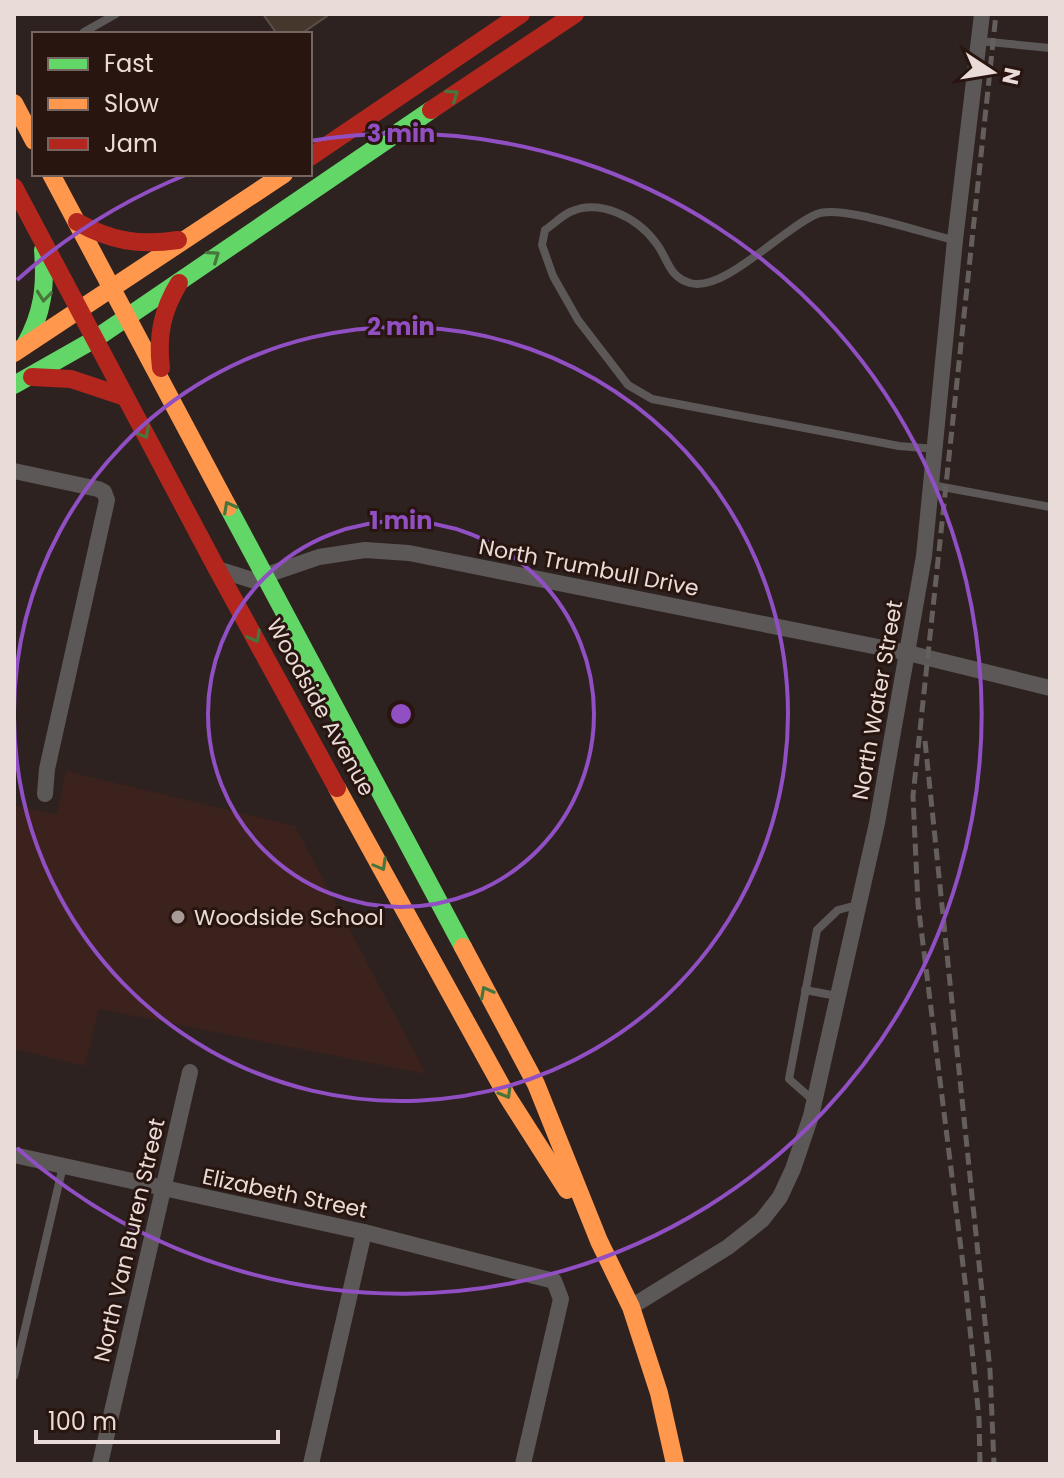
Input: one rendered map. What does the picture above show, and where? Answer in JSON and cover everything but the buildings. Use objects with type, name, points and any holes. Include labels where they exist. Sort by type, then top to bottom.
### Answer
[{"type":"street","points":[[312,156],[521,14]]},
{"type":"street","points":[[14,385],[95,339],[575,14]]},
{"type":"street","name":"North Water Street","points":[[631,1307],[728,1247],[762,1220],[780,1197],[793,1169],[814,1101],[877,823],[924,556],[955,240],[982,14]]},
{"type":"street","points":[[14,103],[32,137]]},
{"type":"street","name":"Woodside Avenue","points":[[52,176],[536,1084],[599,1241],[631,1307],[659,1393],[675,1464]]},
{"type":"street","points":[[19,350],[281,176]]},
{"type":"street","name":"Woodside Avenue","points":[[14,187],[217,569],[507,1096],[599,1241]]},
{"type":"street","points":[[77,222],[111,241],[124,243],[149,245],[188,238]]},
{"type":"street","points":[[19,350],[41,317],[45,304],[42,240]]},
{"type":"street","points":[[165,386],[157,344],[160,322],[167,301],[182,278]]},
{"type":"street","points":[[32,377],[71,379],[125,397]]},
{"type":"street","points":[[14,471],[98,489],[106,496],[107,505],[47,769],[45,794]]},
{"type":"street","name":"North Trumbull Drive","points":[[217,569],[252,580],[319,557],[365,550],[409,553],[908,653],[1050,688]]},
{"type":"street","name":"North Van Buren Street","points":[[100,1464],[190,1072]]},
{"type":"street","name":"Elizabeth Street","points":[[14,1155],[364,1232],[554,1281],[561,1299],[523,1464]]},
{"type":"street","points":[[311,1464],[364,1232]]},
{"type":"lane","points":[[84,32],[116,14]]},
{"type":"lane","points":[[979,41],[1050,48]]},
{"type":"lane","points":[[935,449],[899,446],[652,399],[628,385],[578,320],[553,276],[542,245],[545,230],[571,212],[598,208],[626,216],[643,227],[658,245],[670,272],[688,283],[702,284],[740,267],[798,224],[820,212],[863,216],[955,240]]},
{"type":"lane","points":[[931,485],[1050,507]]},
{"type":"lane","points":[[814,1101],[789,1079],[817,930],[838,910],[858,905]]},
{"type":"lane","points":[[805,990],[837,996]]},
{"type":"lane","points":[[14,1376],[63,1166]]},
{"type":"shaded area","name":"Woodside School","points":[[66,771],[295,826],[426,1074],[99,1009],[85,1066],[14,1049],[14,805],[57,815]]},
{"type":"railway","points":[[980,1464],[979,1419],[966,1289],[918,904],[913,796],[996,14]]},
{"type":"railway","points":[[925,741],[990,1370],[994,1464]]},
{"type":"traffic: fast","points":[[14,385],[95,339],[431,110]]},
{"type":"traffic: fast","points":[[25,345],[42,299],[43,250]]},
{"type":"traffic: fast","points":[[228,507],[463,947]]},
{"type":"traffic: slow","points":[[14,103],[32,137]]},
{"type":"traffic: slow","points":[[52,176],[228,507]]},
{"type":"traffic: slow","points":[[14,353],[281,176]]},
{"type":"traffic: slow","points":[[337,788],[507,1096],[567,1190]]},
{"type":"traffic: slow","points":[[463,947],[536,1084],[599,1241],[631,1307],[659,1393],[675,1464]]},
{"type":"traffic: jam","points":[[312,156],[521,14]]},
{"type":"traffic: jam","points":[[431,110],[575,14]]},
{"type":"traffic: jam","points":[[14,187],[337,788]]},
{"type":"traffic: jam","points":[[77,222],[102,234],[126,240],[178,240]]},
{"type":"traffic: jam","points":[[161,368],[162,324],[179,283]]},
{"type":"traffic: jam","points":[[32,377],[71,379],[125,397]]},
{"type":"place","name":"Woodside School","points":[[178,917]]}]
